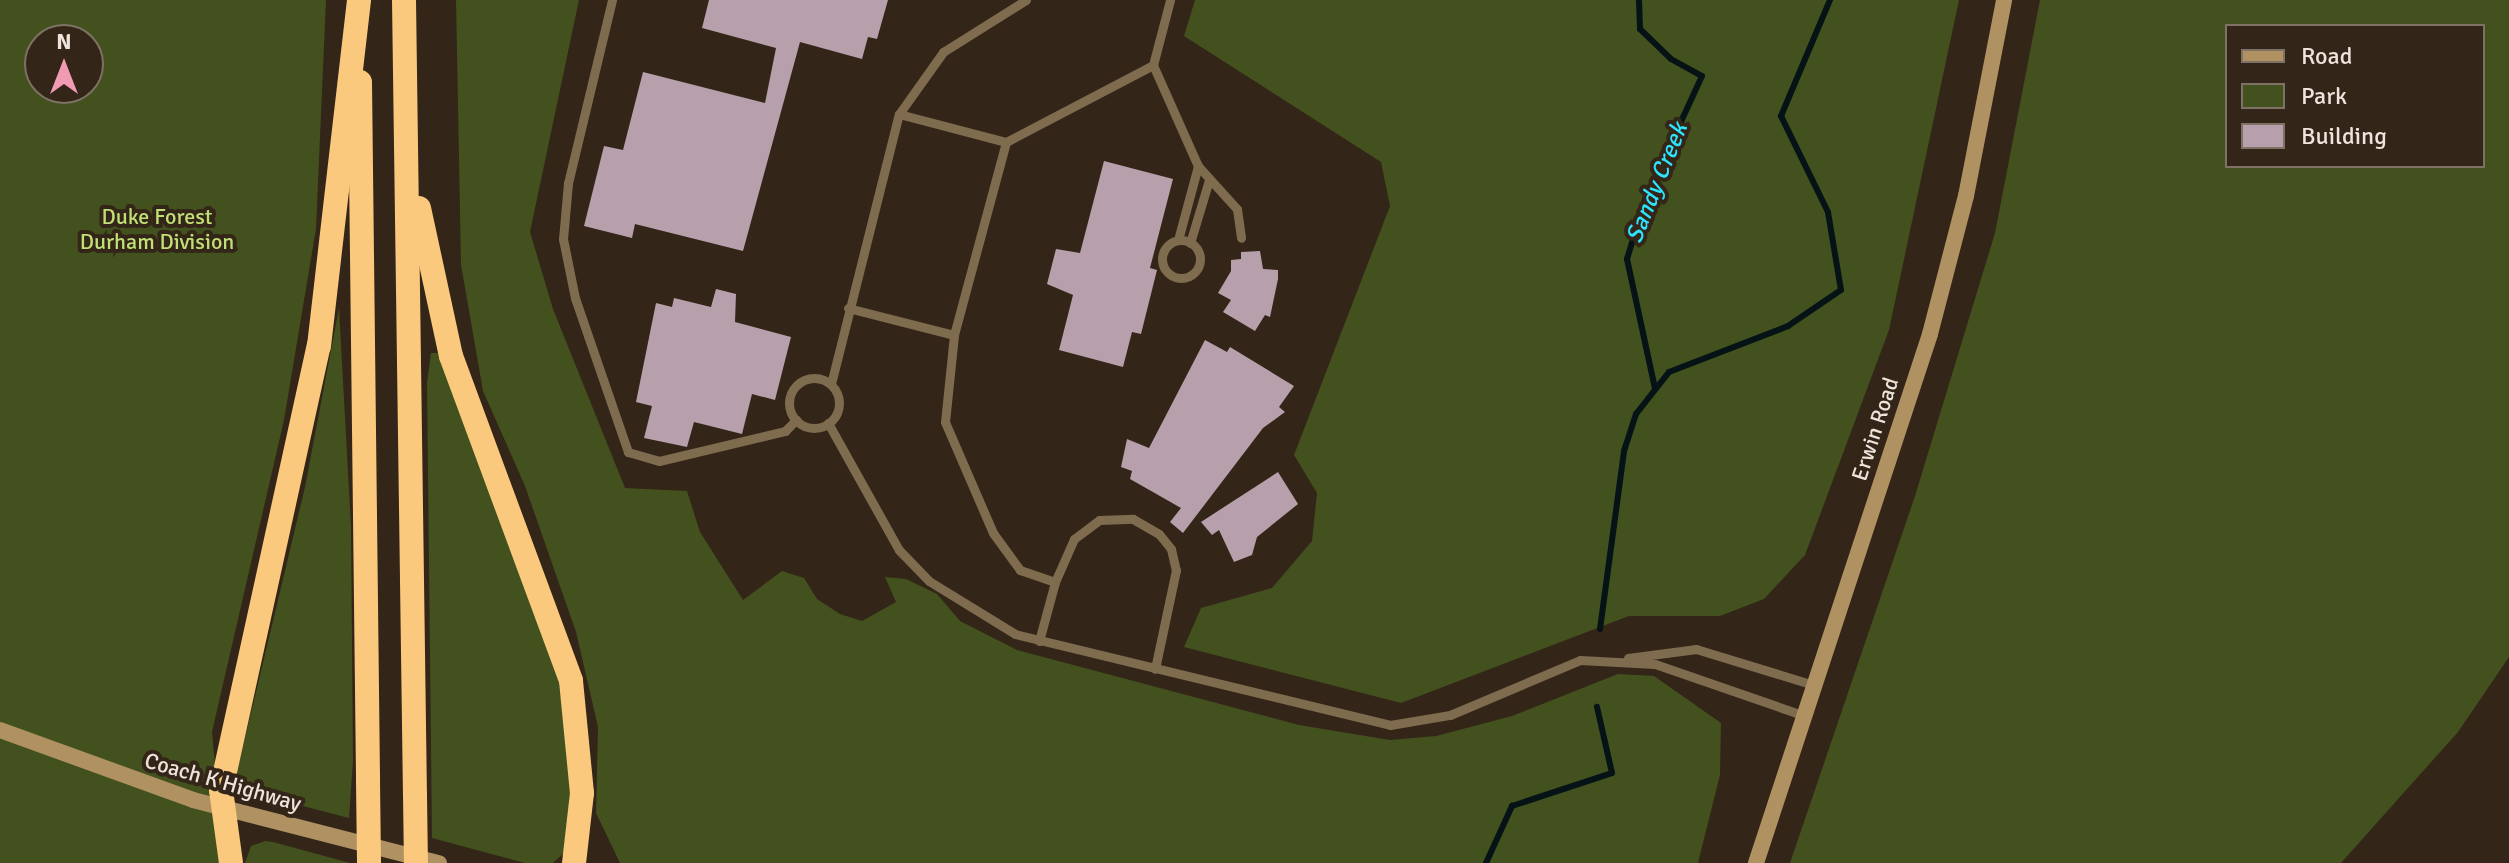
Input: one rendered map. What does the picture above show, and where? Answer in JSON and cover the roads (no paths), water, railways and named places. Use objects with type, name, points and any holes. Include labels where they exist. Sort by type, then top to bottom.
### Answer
[{"type":"highway","points":[[359,0],[369,863]]},
{"type":"highway","points":[[231,863],[220,807],[317,360],[359,0]]},
{"type":"highway","points":[[404,0],[416,863]]},
{"type":"highway","points":[[406,127],[432,287],[451,356],[571,681],[582,793],[574,863]]},
{"type":"main road","name":"Erwin Road","points":[[1756,863],[1930,334],[1966,196],[2004,0]]},
{"type":"main road","name":"Coach K Highway","points":[[0,730],[220,807],[439,863]]},
{"type":"lane","points":[[612,0],[568,183],[563,239],[575,298],[628,452],[659,461],[785,431],[796,420]]},
{"type":"lane","points":[[831,384],[817,377],[797,383],[789,399],[796,420],[810,428],[828,423],[839,401],[831,384],[899,114],[943,52],[1026,0]]},
{"type":"lane","points":[[1170,0],[1153,65],[1198,166],[1237,209],[1241,238]]},
{"type":"lane","points":[[899,114],[1006,142],[1153,65]]},
{"type":"lane","points":[[1006,142],[954,335],[944,405],[951,438],[993,533],[1020,570],[1055,582]]},
{"type":"lane","points":[[1178,240],[1190,243],[1199,252],[1199,265],[1192,275],[1180,279],[1164,269],[1161,257],[1178,240],[1198,166]]},
{"type":"lane","points":[[1190,243],[1209,180]]},
{"type":"lane","points":[[848,308],[954,335]]},
{"type":"lane","points":[[828,423],[899,550],[929,581],[980,616],[1039,641],[1390,725],[1450,715],[1580,660],[1622,660],[1696,649],[1814,685]]},
{"type":"lane","points":[[1039,641],[1055,582],[1074,539],[1099,520],[1133,519],[1159,534],[1171,549],[1176,570],[1155,669]]},
{"type":"lane","points":[[1622,660],[1667,668],[1805,716]]},
{"type":"waterway","name":"Sandy Creek","points":[[1639,0],[1640,29],[1671,59],[1702,76],[1645,200],[1627,259],[1655,389]]},
{"type":"waterway","points":[[1600,629],[1624,451],[1636,414],[1669,372],[1788,326],[1841,290],[1828,212],[1781,116],[1830,0]]},
{"type":"waterway","name":"Sandy Creek","points":[[1486,863],[1512,806],[1612,773],[1597,707]]},
{"type":"park label","name":"Duke Forest Durham Division","points":[[157,228]]}]
